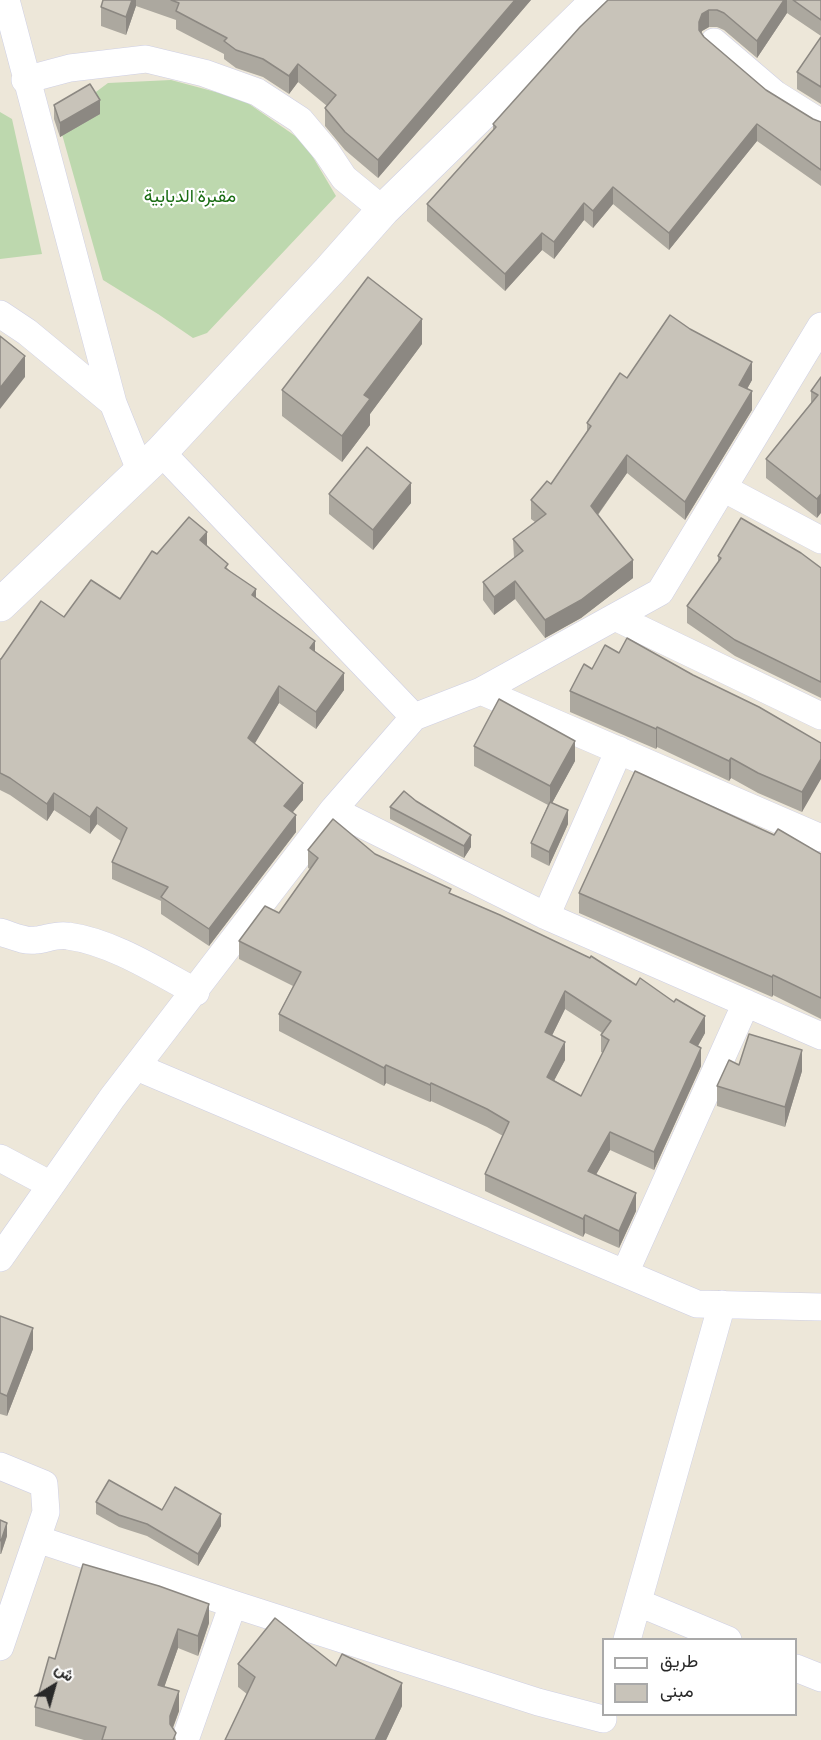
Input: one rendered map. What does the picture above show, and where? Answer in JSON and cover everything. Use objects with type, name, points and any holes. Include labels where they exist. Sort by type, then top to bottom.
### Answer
[{"type":"street","points":[[6,0],[113,403]]},
{"type":"street","points":[[0,605],[151,461],[383,210],[598,0]]},
{"type":"street","points":[[714,42],[776,94],[821,123]]},
{"type":"street","points":[[26,80],[70,68],[146,59],[204,74],[257,92],[300,120],[326,151],[344,178],[383,210]]},
{"type":"street","points":[[0,314],[27,332],[113,403],[151,461],[414,717]]},
{"type":"street","points":[[0,1258],[137,1067],[333,810],[414,717],[481,691],[660,592],[821,326]]},
{"type":"street","points":[[723,488],[821,540]]},
{"type":"street","points":[[615,617],[821,716]]},
{"type":"street","points":[[481,691],[821,838]]},
{"type":"street","points":[[546,916],[619,750]]},
{"type":"street","points":[[333,810],[546,916],[821,1036]]},
{"type":"street","points":[[0,932],[18,938],[35,940],[51,935],[68,936],[106,945],[196,992]]},
{"type":"street","points":[[625,1273],[746,1003]]},
{"type":"street","points":[[137,1067],[697,1304],[821,1307]]},
{"type":"street","points":[[0,1158],[51,1185]]},
{"type":"street","points":[[628,1638],[722,1304]]},
{"type":"street","points":[[0,1466],[44,1484],[46,1512],[0,1647]]},
{"type":"street","points":[[37,1539],[602,1724]]},
{"type":"street","points":[[639,1603],[723,1638]]},
{"type":"street","points":[[185,1740],[233,1604]]},
{"type":"street","points":[[797,1669],[821,1678]]},
{"type":"green space","name":"مقبرة الدبابية","points":[[171,80],[242,99],[304,142],[336,196],[207,333],[193,338],[103,280],[58,120],[108,83]]},
{"type":"green space","points":[[0,112],[12,119],[42,254],[0,259]]},
{"type":"building","points":[[103,0],[132,0],[126,17],[101,7]]},
{"type":"building","points":[[171,0],[515,0],[378,160],[345,132],[325,108],[336,95],[298,64],[289,76],[263,59],[236,50],[224,41],[227,38],[176,11],[179,3]]},
{"type":"building","points":[[608,0],[784,0],[757,41],[724,13],[717,10],[709,10],[702,14],[699,30],[704,37],[766,90],[821,122],[821,170],[757,124],[669,233],[613,187],[593,211],[584,203],[554,242],[542,233],[505,274],[427,204],[496,127],[493,124],[580,27]]},
{"type":"building","points":[[793,0],[821,0],[821,20]]},
{"type":"building","points":[[821,37],[821,87],[797,72]]},
{"type":"building","points":[[90,84],[100,100],[60,123],[54,105]]},
{"type":"building","points":[[368,277],[422,319],[364,395],[370,399],[342,436],[282,390]]},
{"type":"building","points":[[670,315],[690,329],[752,362],[739,385],[752,391],[685,502],[627,455],[591,506],[633,560],[581,600],[545,620],[515,581],[494,597],[483,582],[523,551],[513,539],[546,514],[531,500],[547,481],[551,484],[591,426],[587,423],[620,373],[627,378]]},
{"type":"building","points":[[0,336],[25,356],[0,388]]},
{"type":"building","points":[[821,377],[821,494],[817,499],[766,459],[818,395],[811,391]]},
{"type":"building","points":[[367,447],[411,483],[373,530],[329,494]]},
{"type":"building","points":[[189,517],[207,532],[200,540],[228,564],[225,568],[256,589],[252,595],[315,641],[310,648],[344,673],[316,712],[279,686],[248,738],[303,783],[284,806],[296,815],[209,929],[161,897],[168,887],[112,862],[127,828],[97,807],[90,817],[54,793],[47,804],[0,773],[0,659],[41,601],[64,617],[91,580],[120,599],[152,551],[157,554]]},
{"type":"building","points":[[741,518],[801,553],[821,568],[821,682],[735,640],[687,606],[721,558],[718,556]]},
{"type":"building","points":[[627,638],[693,675],[759,707],[821,743],[821,759],[802,792],[758,773],[731,758],[729,761],[657,727],[656,729],[570,691],[584,664],[592,669],[605,645],[619,653]]},
{"type":"building","points":[[499,699],[575,741],[550,786],[474,746]]},
{"type":"building","points":[[635,771],[774,835],[778,829],[821,854],[821,998],[773,975],[772,977],[579,893]]},
{"type":"building","points":[[404,791],[471,835],[464,846],[390,807]]},
{"type":"building","points":[[550,802],[568,810],[549,852],[531,843]]},
{"type":"building","points":[[333,819],[375,854],[451,889],[449,893],[590,958],[591,956],[636,985],[640,978],[674,1002],[676,999],[705,1016],[690,1042],[701,1048],[654,1152],[610,1132],[588,1171],[636,1193],[619,1231],[585,1215],[583,1219],[485,1174],[509,1122],[431,1083],[430,1085],[386,1065],[384,1068],[279,1014],[301,972],[239,941],[265,906],[279,913],[318,858],[308,850]],"holes":[[[565,991],[611,1021],[601,1035],[609,1040],[581,1096],[547,1077],[565,1042],[545,1032]]]},
{"type":"building","points":[[749,1034],[802,1050],[785,1107],[717,1086],[729,1060],[739,1065]]},
{"type":"building","points":[[0,1316],[33,1328],[7,1396],[0,1393]]},
{"type":"building","points":[[109,1480],[162,1510],[175,1487],[221,1514],[198,1554],[147,1524],[119,1515],[96,1502]]},
{"type":"building","points":[[0,1520],[7,1523],[1,1541],[0,1540]]},
{"type":"building","points":[[83,1564],[159,1586],[209,1604],[198,1636],[178,1629],[158,1685],[179,1691],[170,1716],[170,1724],[176,1733],[173,1740],[102,1740],[106,1727],[35,1707],[49,1657],[55,1659]]},
{"type":"building","points":[[275,1618],[336,1666],[342,1654],[402,1683],[375,1740],[225,1740],[255,1677],[238,1664]]}]
